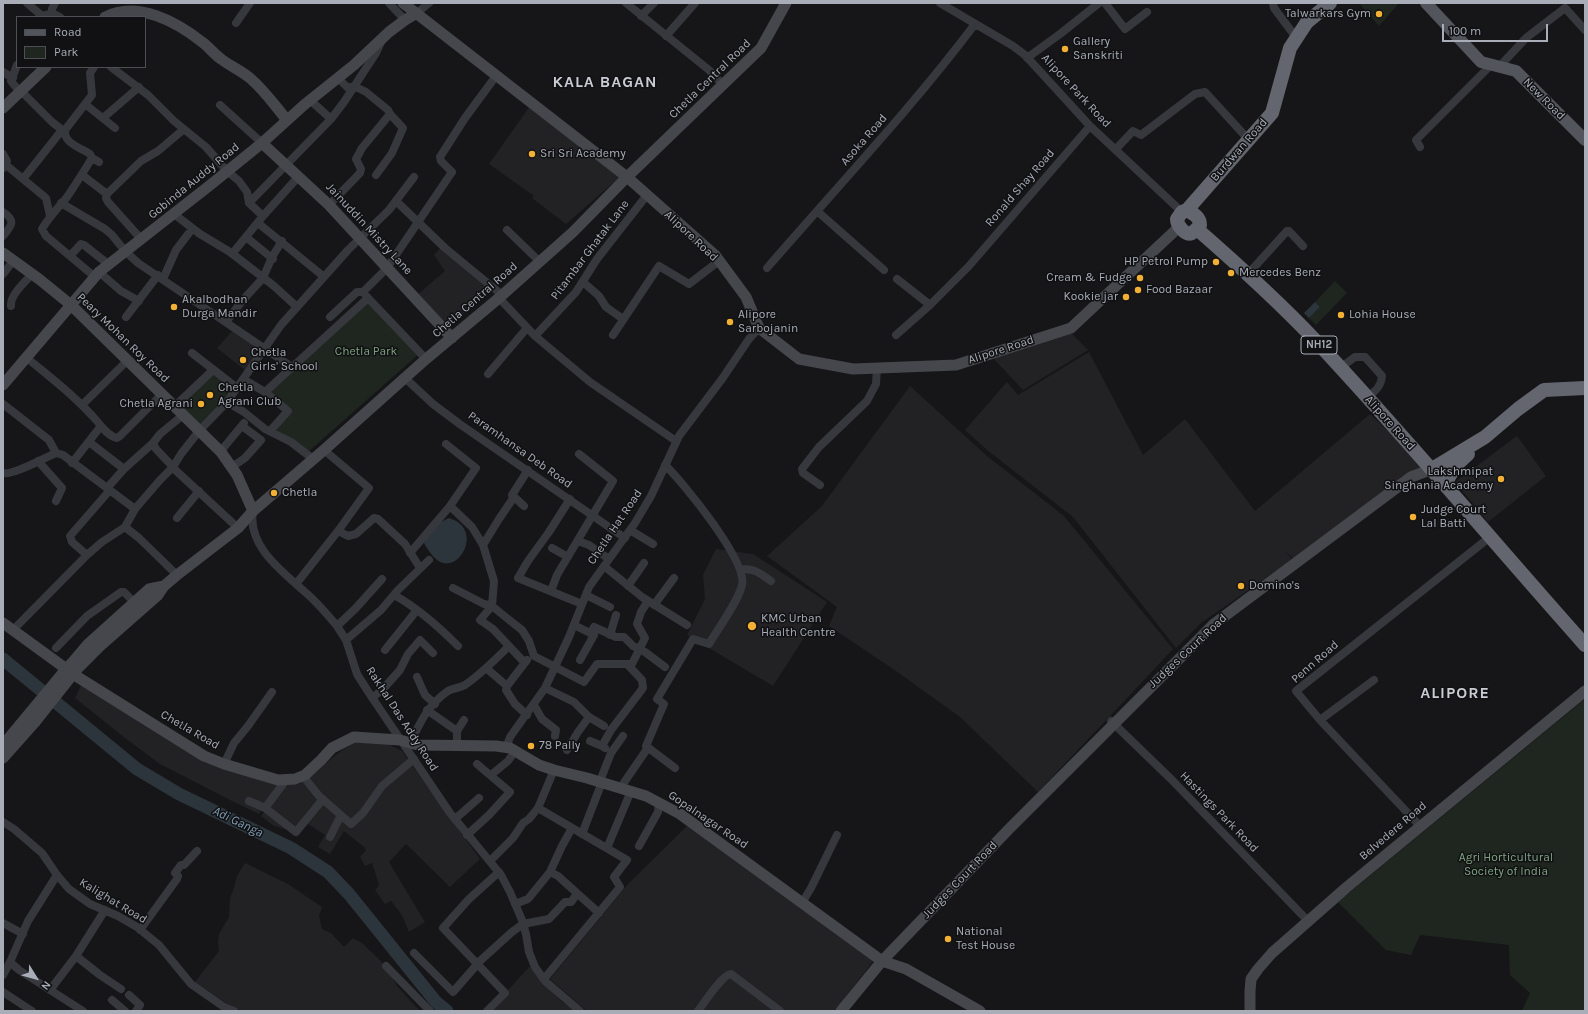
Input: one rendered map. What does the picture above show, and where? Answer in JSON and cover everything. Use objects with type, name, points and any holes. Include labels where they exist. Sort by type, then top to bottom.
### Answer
[{"type":"highway","name":"Burdwan Road","points":[[1185,211],[1272,113],[1290,48],[1306,22],[1327,4]]},
{"type":"highway","points":[[1185,211],[1196,215],[1200,221],[1200,226],[1192,233],[1188,233],[1179,227],[1177,219],[1185,211]]},
{"type":"highway","name":"Alipore Road","points":[[1196,229],[1248,274],[1313,338],[1432,469],[1585,645]]},
{"type":"highway","name":"Judges Court Road","points":[[1432,469],[1485,437],[1518,408],[1544,390],[1585,388]]},
{"type":"highway","points":[[1445,484],[1455,466],[1485,437]]},
{"type":"main road","name":"Alipore Road","points":[[403,3],[413,9],[496,76],[627,177],[715,255],[746,297],[759,328],[799,359],[852,369],[956,365],[1071,328],[1179,227]]},
{"type":"main road","name":"Chetla Central Road","points":[[74,666],[100,646],[177,575],[238,528],[253,510],[324,450],[426,359],[573,232],[627,177],[764,44],[786,3]]},
{"type":"main road","name":"New Road","points":[[1426,3],[1481,62],[1516,71],[1585,140]]},
{"type":"main road","name":"Gobinda Auddy Road","points":[[3,385],[97,274],[125,251],[142,240],[262,143],[310,100],[338,78],[405,20],[413,9]]},
{"type":"main road","points":[[107,16],[114,12],[130,11],[154,14],[168,20],[202,42],[221,59],[251,78],[287,120]]},
{"type":"main road","points":[[3,108],[45,68]]},
{"type":"main road","name":"Jainuddin Mistry Lane","points":[[262,143],[330,204],[452,338]]},
{"type":"main road","name":"Peary Mohan Roy Road","points":[[3,253],[14,260],[70,305],[175,406],[220,452],[238,475],[253,510]]},
{"type":"main road","name":"Judges Court Road","points":[[881,960],[1027,803],[1112,722],[1115,716],[1123,714],[1214,624],[1411,477],[1432,469]]},
{"type":"main road","points":[[3,758],[32,718],[74,666],[88,644],[149,589],[161,591]]},
{"type":"main road","name":"Chetla Road","points":[[3,623],[76,676],[204,756],[224,764],[278,780],[295,780],[303,776],[332,748],[354,737],[405,741]]},
{"type":"main road","name":"Belvedere Road","points":[[1250,1011],[1251,979],[1272,953],[1420,826],[1585,691]]},
{"type":"main road","points":[[3,745],[32,718]]},
{"type":"main road","name":"Gopalnagar Road","points":[[405,741],[418,745],[511,749],[539,765],[601,781],[646,796],[684,817],[881,960],[906,969],[980,1011]]},
{"type":"main road","points":[[836,1011],[881,960]]},
{"type":"main road","points":[[842,1011],[881,960]]},
{"type":"street","points":[[26,3],[42,16],[52,13],[58,16]]},
{"type":"street","points":[[52,13],[55,3]]},
{"type":"street","points":[[236,23],[250,3]]},
{"type":"street","points":[[389,3],[405,20]]},
{"type":"street","points":[[413,9],[429,3]]},
{"type":"street","points":[[626,3],[709,70],[723,85]]},
{"type":"street","points":[[642,16],[654,3]]},
{"type":"street","points":[[666,36],[695,3]]},
{"type":"street","name":"Alipore Park Road","points":[[940,3],[1013,46],[1027,58],[1090,126],[1185,211]]},
{"type":"street","points":[[1027,58],[1099,3]]},
{"type":"street","points":[[1105,3],[1125,29],[1147,12]]},
{"type":"street","points":[[1273,3],[1274,8],[1295,36],[1297,36]]},
{"type":"street","points":[[1420,147],[1416,140],[1526,38],[1568,5],[1585,30]]},
{"type":"street","name":"Asoka Road","points":[[767,268],[844,182],[939,71],[975,24]]},
{"type":"street","points":[[249,203],[331,118],[344,102],[376,54],[382,39]]},
{"type":"street","points":[[16,67],[12,75],[13,78],[11,81],[13,84],[52,122],[64,131],[66,140],[90,154],[92,158],[100,162]]},
{"type":"street","points":[[23,179],[64,131],[92,95],[90,73],[93,68]]},
{"type":"street","points":[[112,68],[139,87],[174,121],[197,139],[227,171],[239,181],[246,192],[249,203],[263,216]]},
{"type":"street","points":[[3,72],[13,78]]},
{"type":"street","points":[[264,392],[366,295],[387,268],[452,172],[441,161],[440,157],[465,118],[496,76]]},
{"type":"street","points":[[338,78],[348,88],[354,86],[366,92],[384,106],[403,128],[392,153],[376,175]]},
{"type":"street","points":[[103,118],[139,87]]},
{"type":"street","points":[[1116,149],[1134,132],[1141,135],[1195,94],[1205,92],[1248,139]]},
{"type":"street","points":[[310,100],[331,118]]},
{"type":"street","points":[[85,104],[115,128]]},
{"type":"street","points":[[220,105],[262,143]]},
{"type":"street","points":[[330,204],[360,173],[361,169],[356,159],[372,135],[390,114]]},
{"type":"street","name":"Ronald Shay Road","points":[[896,335],[930,305],[969,266],[1090,126]]},
{"type":"street","points":[[142,240],[108,202],[106,198],[107,194],[141,161],[158,151],[184,129]]},
{"type":"street","points":[[3,154],[7,159],[4,167],[23,179],[46,198],[50,216]]},
{"type":"street","points":[[92,158],[82,175],[50,216],[42,229],[46,236],[70,256],[121,291],[139,301]]},
{"type":"street","points":[[82,175],[107,194]]},
{"type":"street","points":[[232,254],[263,216],[299,176]]},
{"type":"street","points":[[13,630],[87,555],[102,542],[125,527],[135,509],[173,467],[180,454],[199,431],[227,402],[264,348],[297,307],[323,276],[396,202],[414,177]]},
{"type":"street","name":"Pitambar Ghatak Lane","points":[[535,336],[576,292],[597,259],[647,195]]},
{"type":"street","points":[[396,202],[418,221],[445,248],[500,296],[535,336],[590,382],[676,441]]},
{"type":"street","points":[[61,203],[105,229],[138,263],[292,367]]},
{"type":"street","points":[[817,211],[884,270]]},
{"type":"street","points":[[3,212],[12,222],[3,236]]},
{"type":"street","points":[[174,214],[192,229],[232,254],[297,307]]},
{"type":"street","points":[[258,223],[282,241],[323,276]]},
{"type":"street","points":[[126,317],[160,277],[171,258],[192,229]]},
{"type":"street","points":[[507,230],[539,262]]},
{"type":"street","points":[[1248,274],[1287,231],[1289,231],[1303,246]]},
{"type":"street","points":[[246,237],[273,259],[272,257]]},
{"type":"street","points":[[226,322],[242,301],[263,278],[272,257],[282,241]]},
{"type":"street","points":[[70,256],[81,244],[108,264]]},
{"type":"street","points":[[3,274],[14,260]]},
{"type":"street","points":[[613,335],[659,266],[689,284],[719,261]]},
{"type":"street","points":[[11,306],[13,297],[32,274]]},
{"type":"street","points":[[897,279],[930,305]]},
{"type":"street","points":[[583,282],[599,296],[606,307],[623,320]]},
{"type":"street","points":[[330,317],[357,292],[366,295],[426,359]]},
{"type":"street","points":[[488,374],[527,328]]},
{"type":"street","name":"Chetla Hat Road","points":[[491,775],[508,761],[511,749],[510,737],[545,688],[574,626],[589,587],[625,538],[651,496],[676,441],[722,379],[749,339],[759,328]]},
{"type":"street","points":[[192,353],[237,388]]},
{"type":"street","points":[[1340,368],[1355,357],[1365,357],[1382,376],[1378,388],[1367,398]]},
{"type":"street","points":[[27,358],[82,405],[109,434],[117,438],[162,394]]},
{"type":"street","points":[[82,405],[127,361]]},
{"type":"street","points":[[820,485],[803,473],[802,469],[819,447],[867,401],[876,384],[877,368]]},
{"type":"street","points":[[175,406],[213,370]]},
{"type":"street","name":"Paramhansa Deb Road","points":[[405,378],[433,404],[625,538]]},
{"type":"street","points":[[243,379],[264,392],[288,411],[270,431]]},
{"type":"street","points":[[227,402],[270,431],[291,442],[313,459]]},
{"type":"street","points":[[3,404],[49,440],[56,453]]},
{"type":"street","points":[[87,555],[72,542],[70,536],[124,469],[153,443],[155,438],[183,415]]},
{"type":"street","points":[[220,452],[249,416]]},
{"type":"street","points":[[72,463],[101,426]]},
{"type":"street","points":[[232,467],[245,458],[261,440],[242,426]]},
{"type":"street","points":[[88,442],[124,469]]},
{"type":"street","points":[[153,443],[156,449],[190,485],[199,491],[238,528]]},
{"type":"street","points":[[410,553],[450,506],[476,468],[446,444]]},
{"type":"street","points":[[296,584],[338,531],[369,488],[324,450]]},
{"type":"street","points":[[3,473],[8,474],[56,453],[63,455],[135,509]]},
{"type":"street","points":[[551,591],[557,575],[613,481],[579,454]]},
{"type":"street","points":[[38,461],[62,489],[56,501]]},
{"type":"street","points":[[607,848],[626,789],[647,749],[646,746],[664,704],[657,698],[693,639],[709,644],[736,599],[743,584],[741,570],[720,533],[691,493],[675,474],[665,465]]},
{"type":"street","points":[[483,545],[514,497],[512,495],[528,470]]},
{"type":"street","points":[[177,518],[199,491]]},
{"type":"street","points":[[514,497],[524,506]]},
{"type":"street","points":[[570,499],[518,578],[582,604]]},
{"type":"street","points":[[450,506],[472,527],[483,545],[494,581],[492,606],[480,620],[493,629],[524,662]]},
{"type":"street","name":"Rakhal Das Addy Road","points":[[253,510],[253,532],[265,553],[337,626],[346,640],[357,674],[372,698],[405,741],[414,759],[455,819],[499,872],[524,924],[528,952],[535,967],[544,980],[580,1011]]},
{"type":"street","points":[[338,531],[348,536],[356,534],[374,518],[378,518],[405,544],[420,568]]},
{"type":"street","points":[[125,527],[139,538],[177,575]]},
{"type":"street","points":[[630,530],[653,544]]},
{"type":"street","name":"Penn Road","points":[[1420,826],[1320,720],[1296,691],[1490,537]]},
{"type":"street","points":[[578,541],[588,545],[609,559]]},
{"type":"street","points":[[552,548],[568,557]]},
{"type":"street","points":[[346,640],[381,610],[429,560]]},
{"type":"street","points":[[628,586],[644,563]]},
{"type":"street","points":[[604,566],[651,603],[687,626]]},
{"type":"street","points":[[741,570],[755,570],[770,580]]},
{"type":"street","points":[[453,588],[484,604],[492,606],[522,630],[529,641],[532,654],[584,682],[597,664],[632,664],[645,638],[637,624],[641,612],[674,578]]},
{"type":"street","points":[[337,626],[354,610],[382,579]]},
{"type":"street","points":[[56,648],[87,616],[121,592],[124,592],[134,602]]},
{"type":"street","points":[[394,595],[438,626],[458,646]]},
{"type":"street","points":[[586,595],[610,607]]},
{"type":"street","points":[[385,650],[417,610]]},
{"type":"street","points":[[610,635],[616,615]]},
{"type":"street","points":[[574,626],[594,636],[580,660]]},
{"type":"street","points":[[590,633],[594,627],[610,635],[624,638],[665,667]]},
{"type":"street","points":[[372,698],[383,689],[400,670],[408,654],[420,640],[434,653]]},
{"type":"street","points":[[405,741],[418,725],[427,710],[448,691],[464,686],[509,646]]},
{"type":"street","points":[[526,715],[515,704],[506,690],[507,686],[524,662],[532,654]]},
{"type":"street","points":[[602,746],[611,730],[643,688],[642,680],[627,664]]},
{"type":"street","points":[[486,668],[507,686]]},
{"type":"street","points":[[418,677],[425,695],[435,704]]},
{"type":"street","points":[[1320,720],[1374,680]]},
{"type":"street","points":[[545,688],[574,702],[589,717],[604,726]]},
{"type":"street","points":[[224,764],[234,743],[272,692]]},
{"type":"street","points":[[534,705],[542,719],[556,730],[555,736]]},
{"type":"street","points":[[427,710],[457,731]]},
{"type":"street","points":[[567,750],[589,717]]},
{"type":"street","points":[[457,746],[457,731],[464,720]]},
{"type":"street","name":"Hastings Park Road","points":[[1112,722],[1172,780],[1308,921]]},
{"type":"street","points":[[582,834],[611,754],[623,736]]},
{"type":"street","points":[[590,741],[602,746],[611,754]]},
{"type":"street","points":[[647,749],[675,768]]},
{"type":"street","points":[[303,776],[322,799],[351,824],[363,813],[382,786],[414,759]]},
{"type":"street","points":[[467,835],[490,815],[510,792],[477,764]]},
{"type":"street","points":[[490,861],[513,838],[523,823],[529,819],[538,808],[554,770]]},
{"type":"street","points":[[265,808],[286,780]]},
{"type":"street","points":[[455,819],[479,798]]},
{"type":"street","points":[[249,801],[265,808],[296,832],[322,799]]},
{"type":"street","points":[[640,846],[658,812],[659,803]]},
{"type":"street","points":[[538,808],[627,860],[614,877],[620,887],[544,980]]},
{"type":"street","points":[[330,837],[341,815]]},
{"type":"street","name":"Kalighat Road","points":[[3,822],[14,829],[42,853],[56,875],[74,893],[90,904],[118,916],[140,930],[164,951],[191,984],[234,1011]]},
{"type":"street","points":[[515,904],[528,899],[550,872],[572,828]]},
{"type":"street","points":[[802,902],[811,888],[837,835]]},
{"type":"street","points":[[140,930],[177,880],[178,876],[175,873],[181,865],[184,865],[197,851]]},
{"type":"street","points":[[487,1011],[505,992],[443,928],[469,899],[499,872]]},
{"type":"street","points":[[550,872],[558,876],[599,912]]},
{"type":"street","points":[[3,975],[28,921],[56,875]]},
{"type":"street","points":[[414,954],[452,992],[478,964],[512,932],[524,924],[549,919],[565,902],[571,902],[577,894]]},
{"type":"street","points":[[50,990],[76,956],[105,910]]},
{"type":"street","points":[[3,923],[23,934]]},
{"type":"street","points":[[76,956],[121,989]]},
{"type":"street","points":[[10,962],[19,970],[83,1011]]},
{"type":"street","points":[[386,966],[430,1011]]},
{"type":"street","points":[[698,1011],[722,979],[728,974],[731,974],[780,1011]]},
{"type":"street","points":[[3,992],[32,1011]]},
{"type":"street","points":[[129,994],[140,1005],[136,1011]]},
{"type":"street","points":[[112,1000],[125,1011]]},
{"type":"shaded area","points":[[530,106],[621,176],[566,224],[532,198],[534,196],[489,164]]},
{"type":"shaded area","points":[[442,247],[491,290],[447,328],[417,295],[445,271],[434,255]]},
{"type":"shaded area","points":[[1315,302],[1320,307],[1309,318],[1304,313]]},
{"type":"shaded area","name":"Chetla Girls' School","points":[[233,330],[261,349],[246,371],[217,348]]},
{"type":"shaded area","points":[[1070,332],[1088,350],[1023,390],[992,357]]},
{"type":"shaded area","points":[[1089,352],[1143,455],[1185,419],[1255,511],[1370,414],[1425,467],[1293,559],[1286,551],[1292,560],[1201,623],[1176,648],[1073,517],[987,450],[965,430],[1007,382],[1018,395]]},
{"type":"shaded area","points":[[910,386],[987,456],[1064,516],[1173,649],[1038,792],[960,717],[896,671],[829,626],[837,607],[767,556],[822,506]]},
{"type":"shaded area","name":"Lakshmipat Singhania Academy","points":[[1517,436],[1546,476],[1488,522],[1455,482]]},
{"type":"shaded area","points":[[449,518],[459,523],[465,530],[467,538],[466,546],[463,553],[457,559],[451,563],[443,563],[435,558],[424,543],[428,534],[434,528]]},
{"type":"shaded area","name":"KMC Urban Health Centre","points":[[716,549],[753,554],[827,602],[773,686],[687,635],[705,599],[703,575]]},
{"type":"shaded area","points":[[81,685],[135,718],[279,784],[259,814],[232,801],[160,764],[125,738],[75,698]]},
{"type":"shaded area","points":[[357,741],[384,742],[402,751],[480,859],[450,887],[406,844],[389,862],[425,922],[409,932],[402,915],[391,901],[385,904],[375,890],[379,885],[372,863],[365,866],[360,857],[366,850],[344,831],[330,854],[318,847],[325,835],[308,824],[299,833],[274,826],[261,816],[287,783],[299,784],[341,751]]},
{"type":"shaded area","points":[[687,826],[753,871],[875,959],[834,1011],[587,1011],[550,979],[628,884]]},
{"type":"shaded area","points":[[245,863],[288,884],[322,907],[319,916],[322,929],[331,933],[344,947],[353,938],[362,943],[386,966],[397,986],[420,1011],[242,1011],[226,1003],[195,982],[219,951],[219,934],[229,917],[230,898],[237,876]]},
{"type":"shaded area","points":[[530,966],[561,1001],[575,1011],[489,1011]]},
{"type":"green space","name":"Talwarkars Gym","points":[[1359,3],[1399,3],[1379,26]]},
{"type":"green space","points":[[1335,281],[1347,293],[1316,325],[1309,318],[1320,307],[1315,302]]},
{"type":"green space","name":"Chetla Park","points":[[367,300],[420,353],[308,452],[275,431],[292,410],[268,392]]},
{"type":"green space","name":"Chetla Agrani Club","points":[[214,372],[235,388],[199,429],[178,406]]},
{"type":"green space","name":"Agri Horticultural Society of India","points":[[1585,699],[1585,1011],[1522,1011],[1530,993],[1510,975],[1509,945],[1420,935],[1411,955],[1386,950],[1338,902]]},
{"type":"waterway","name":"Adi Ganga","points":[[3,659],[137,769],[179,794],[291,848],[328,872],[349,894],[436,1002],[447,1011]]},
{"type":"place","name":"Talwarkars Gym","points":[[1379,14]]},
{"type":"place","name":"Gallery Sanskriti","points":[[1065,49]]},
{"type":"place","name":"Sri Sri Academy","points":[[532,154]]},
{"type":"place","name":"HP Petrol Pump","points":[[1216,262]]},
{"type":"place","name":"Mercedes Benz","points":[[1231,273]]},
{"type":"place","name":"Cream & Fudge","points":[[1140,278]]},
{"type":"place","name":"Food Bazaar","points":[[1138,290]]},
{"type":"place","name":"Kookie jar","points":[[1126,297]]},
{"type":"place","name":"Akalbodhan Durga Mandir","points":[[174,307]]},
{"type":"place","name":"Lohia House","points":[[1341,315]]},
{"type":"place","name":"Alipore Sarbojanin","points":[[730,322]]},
{"type":"place","name":"Chetla Girls' School","points":[[243,360]]},
{"type":"place","name":"Chetla Agrani Club","points":[[210,395]]},
{"type":"place","name":"Chetla Agrani","points":[[201,404]]},
{"type":"place","name":"Lakshmipat Singhania Academy","points":[[1501,479]]},
{"type":"place","name":"Chetla","points":[[274,493]]},
{"type":"place","name":"Judge Court Lal Batti","points":[[1413,517]]},
{"type":"place","name":"Domino's","points":[[1241,586]]},
{"type":"place","name":"KMC Urban Health Centre","points":[[752,626]]},
{"type":"place","name":"78 Pally","points":[[531,746]]},
{"type":"place","name":"National Test House","points":[[948,939]]},
{"type":"district","name":"KALA BAGAN","points":[[605,82]]},
{"type":"district","name":"ALIPORE","points":[[1455,693]]}]
